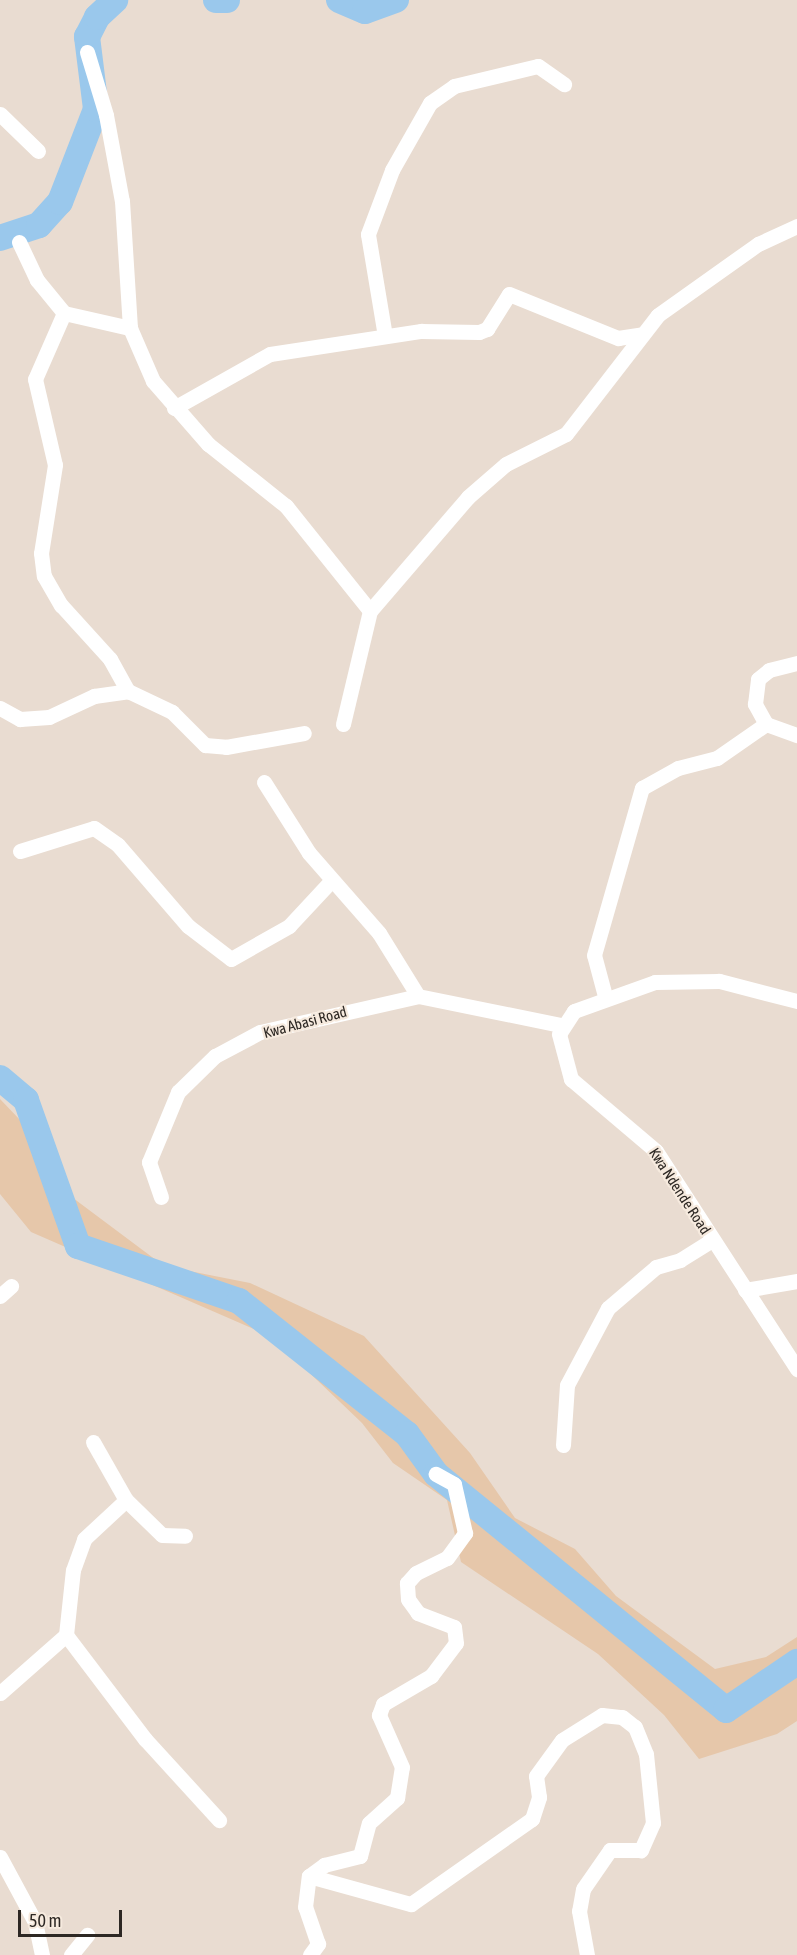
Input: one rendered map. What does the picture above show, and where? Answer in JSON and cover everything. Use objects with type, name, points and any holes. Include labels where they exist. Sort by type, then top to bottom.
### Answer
[{"type":"street","points":[[87,52],[106,115],[122,201],[130,328],[153,381],[174,408],[208,444],[286,506],[370,611]]},
{"type":"street","points":[[385,336],[368,234],[392,170],[430,103],[454,86],[538,66],[564,84]]},
{"type":"street","points":[[0,114],[38,151]]},
{"type":"street","points":[[343,724],[370,611],[468,497],[506,464],[566,434],[658,315],[758,244],[797,226]]},
{"type":"street","points":[[19,242],[37,280],[64,313],[130,328]]},
{"type":"street","points":[[174,408],[255,359],[385,336],[479,332],[487,329],[509,294],[602,333],[630,338],[643,334]]},
{"type":"street","points":[[64,313],[35,379],[55,465],[42,553],[44,576],[61,605],[110,659],[128,691]]},
{"type":"street","points":[[797,663],[769,670],[758,679],[755,704],[766,724],[797,735]]},
{"type":"street","points":[[0,708],[20,719],[50,717],[94,696],[128,691],[172,712],[205,745],[226,747],[304,733]]},
{"type":"street","points":[[605,996],[594,955],[642,788],[678,768],[717,758],[766,724]]},
{"type":"street","points":[[264,782],[331,881],[380,933],[418,996]]},
{"type":"street","points":[[20,851],[94,828],[118,845],[188,926],[231,959],[289,926],[331,881]]},
{"type":"street","points":[[561,1025],[574,1011],[605,996],[655,982],[719,981],[797,1001]]},
{"type":"street","name":"Kwa Abasi Road","points":[[161,1197],[149,1161],[178,1092],[215,1056],[260,1032],[418,996],[561,1025]]},
{"type":"street","name":"Kwa Ndende Road","points":[[561,1025],[561,1055],[571,1079],[656,1151],[797,1369]]},
{"type":"street","points":[[563,1445],[567,1385],[608,1308],[656,1267],[680,1260],[712,1240]]},
{"type":"street","points":[[745,1290],[797,1281]]},
{"type":"street","points":[[93,1442],[126,1500],[162,1535],[185,1536]]},
{"type":"street","points":[[310,1955],[318,1944],[305,1907],[309,1876],[324,1864],[360,1856],[369,1823],[392,1808],[402,1767],[379,1716],[383,1704],[431,1677],[456,1643],[454,1627],[418,1613],[408,1599],[407,1583],[416,1573],[447,1558],[465,1533],[454,1484],[436,1474]]},
{"type":"street","points":[[0,1693],[66,1635],[73,1570],[84,1539],[126,1500]]},
{"type":"street","points":[[66,1635],[165,1763],[219,1820]]},
{"type":"street","points":[[309,1876],[411,1904],[532,1819],[539,1797],[536,1776],[562,1740],[602,1715],[622,1717],[635,1727],[646,1754],[653,1823],[641,1850],[610,1850],[583,1889],[579,1911],[587,1955]]},
{"type":"street","points":[[0,1857],[34,1922],[42,1955]]},
{"type":"street","points":[[71,1955],[87,1935]]},
{"type":"shaded area","points":[[0,1099],[43,1144],[73,1198],[164,1266],[250,1283],[364,1336],[470,1453],[515,1518],[575,1549],[616,1596],[715,1669],[766,1657],[797,1637],[797,1721],[777,1734],[699,1759],[664,1715],[598,1654],[461,1562],[447,1500],[393,1463],[362,1423],[272,1337],[31,1232],[0,1194]]},
{"type":"waterway","points":[[0,238],[39,225],[60,202],[96,109],[87,37],[97,17],[115,0]]},
{"type":"waterway","points":[[216,0],[227,0]]},
{"type":"waterway","points":[[339,0],[365,11],[396,0]]},
{"type":"waterway","points":[[0,1078],[26,1100],[78,1246],[239,1301],[407,1434],[436,1474],[726,1710],[797,1662]]}]
